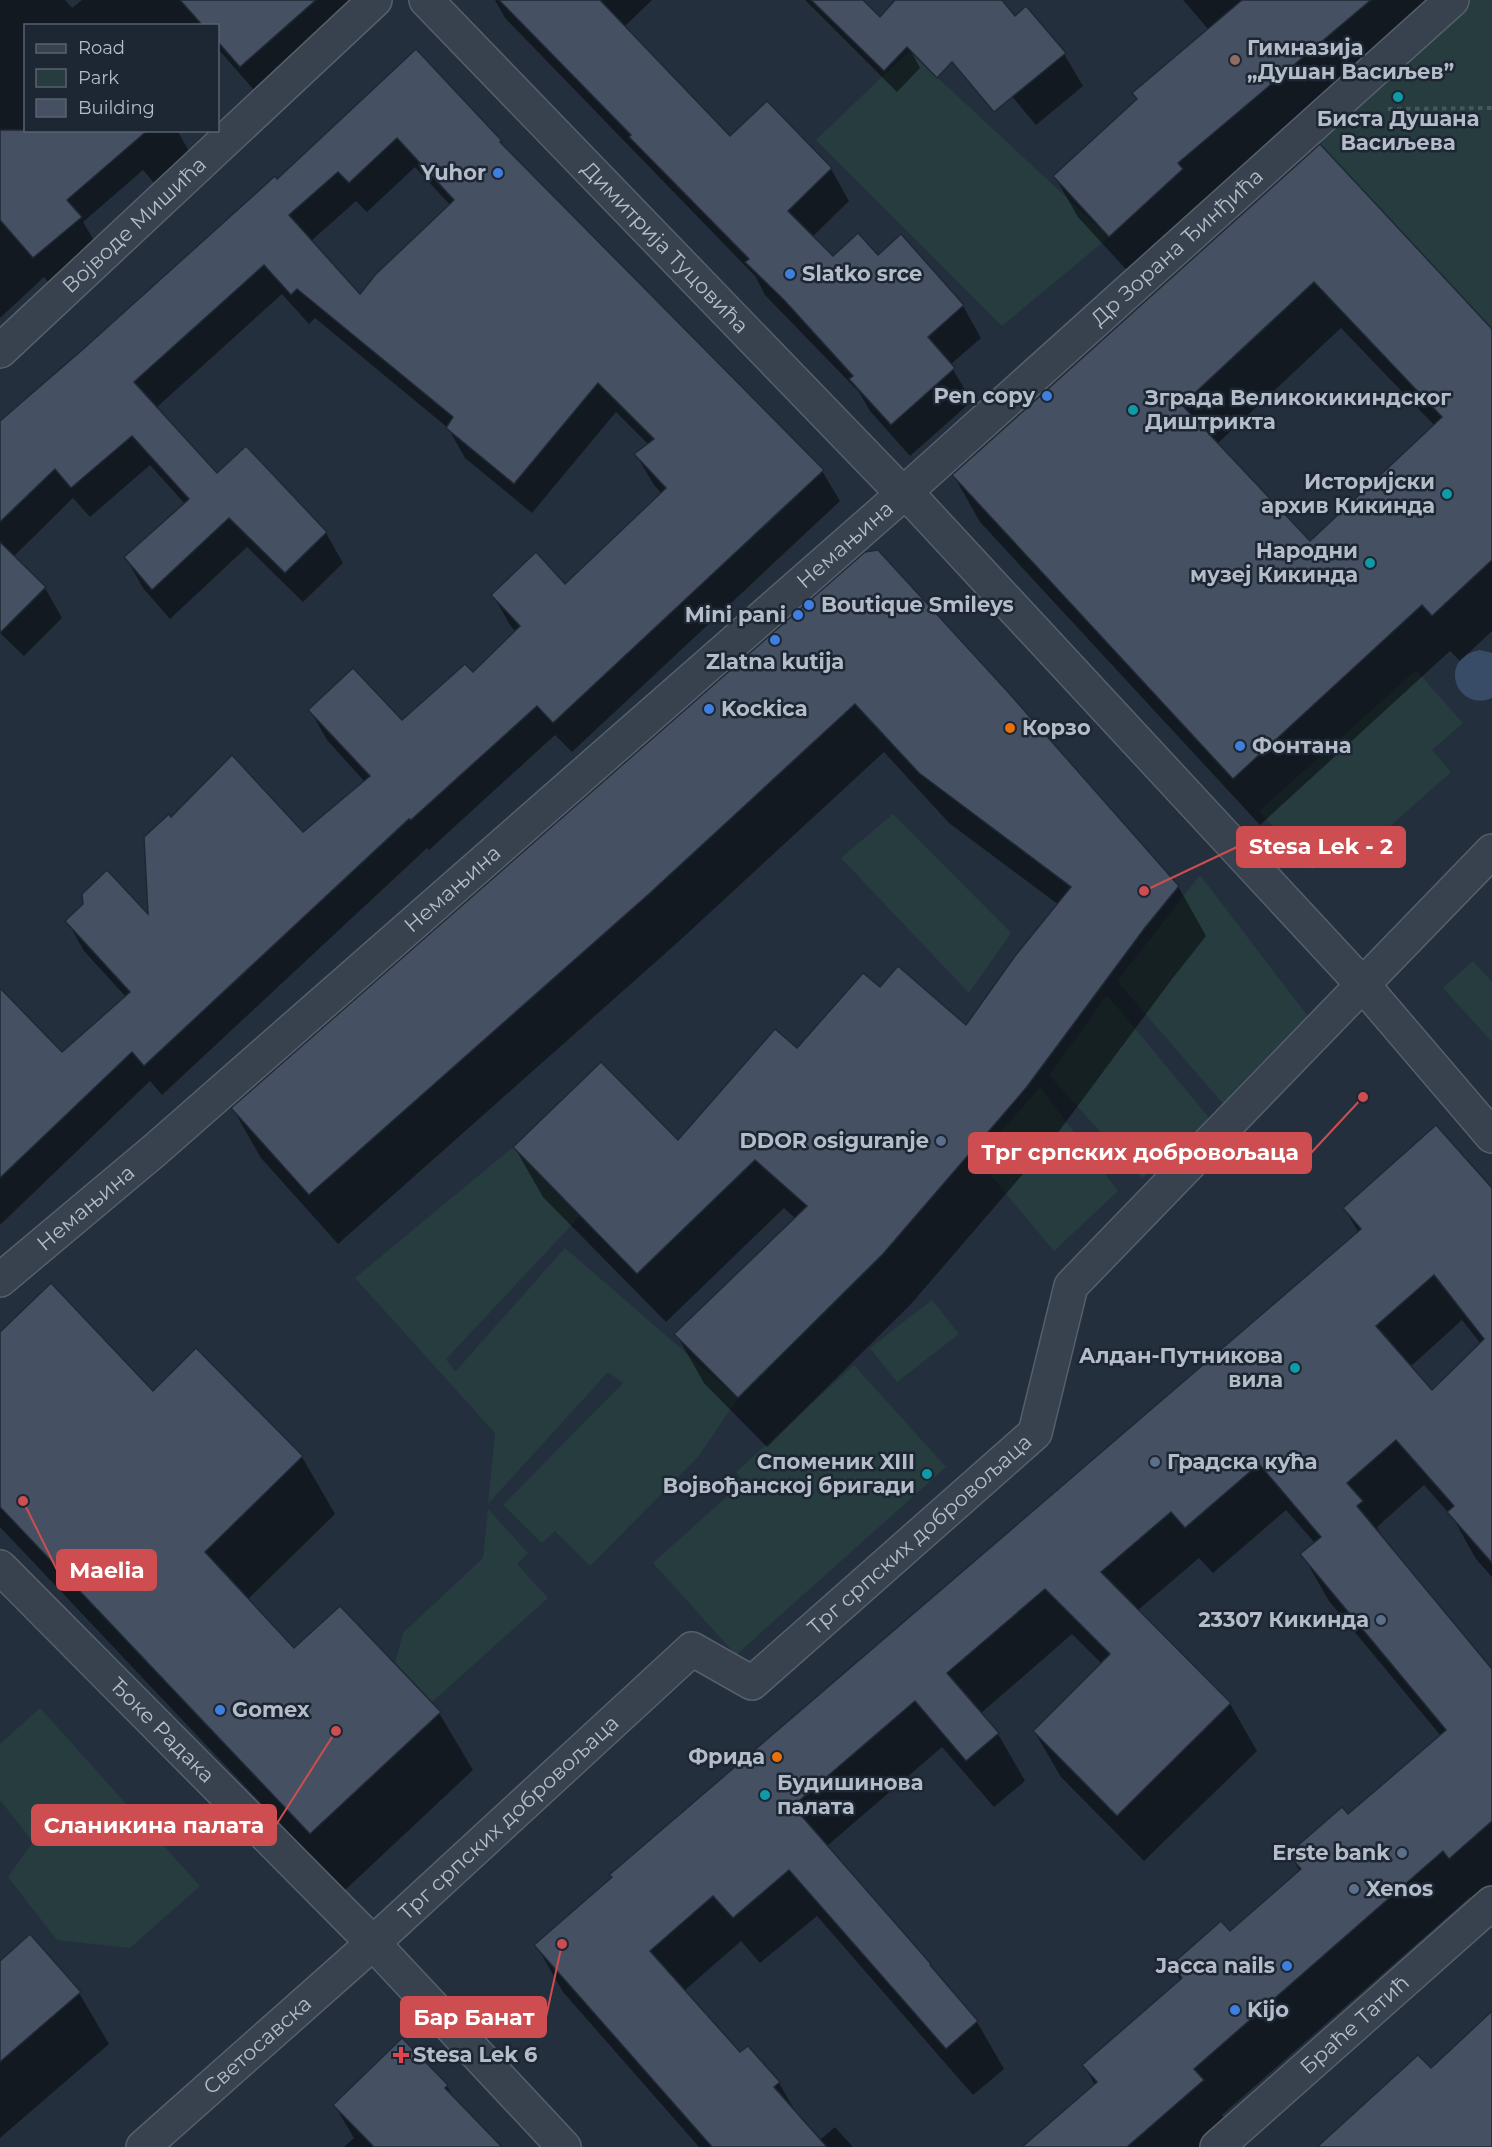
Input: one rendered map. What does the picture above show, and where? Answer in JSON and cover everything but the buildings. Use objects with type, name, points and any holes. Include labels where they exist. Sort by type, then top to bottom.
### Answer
[{"type":"street","name":"Војводе Мишића","points":[[0,351],[375,0]]},
{"type":"street","name":"Димитрија Туцовића","points":[[426,0],[903,494]]},
{"type":"street","name":"Др Зорана Ђинђића","points":[[903,494],[1452,0]]},
{"type":"street","points":[[903,494],[917,504],[1363,985],[1492,1136]]},
{"type":"street","name":"Немањина","points":[[0,1280],[164,1142],[903,494]]},
{"type":"street","name":"Трг српских добровољаца","points":[[373,1943],[692,1649],[752,1683],[1035,1433],[1071,1287],[1492,851]]},
{"type":"street","name":"Ђоке Радака","points":[[0,1567],[373,1943],[564,2147]]},
{"type":"street","name":"Браће Татић","points":[[1217,2147],[1492,1902]]},
{"type":"street","name":"Светосавска","points":[[142,2147],[373,1943]]},
{"type":"path","points":[[1330,109],[1492,108]]},
{"type":"green space","points":[[1464,0],[1492,0],[1492,329],[1312,136]]},
{"type":"green space","points":[[909,51],[1109,237],[1002,326],[816,140]]},
{"type":"green space","points":[[1416,670],[1463,723],[1432,750],[1451,772],[1369,845],[1356,831],[1312,870],[1259,811]]},
{"type":"green space","points":[[893,814],[1011,933],[969,993],[841,858]]},
{"type":"green space","points":[[1200,875],[1316,1027],[1225,1106],[1117,981]]},
{"type":"green space","points":[[1473,961],[1492,982],[1492,1042],[1443,988]]},
{"type":"green space","points":[[1107,995],[1210,1119],[1142,1178],[1049,1075]]},
{"type":"green space","points":[[1040,1087],[1118,1191],[1054,1251],[977,1159]]},
{"type":"green space","points":[[513,1147],[580,1216],[446,1359],[455,1372],[565,1248],[738,1398],[698,1457],[590,1566],[555,1531],[542,1543],[503,1505],[623,1383],[608,1372],[488,1504],[495,1433],[355,1278]]},
{"type":"green space","points":[[932,1300],[959,1334],[897,1382],[870,1348]]},
{"type":"green space","points":[[854,1365],[946,1467],[736,1655],[653,1563],[744,1481],[736,1472]]},
{"type":"green space","points":[[488,1509],[528,1553],[517,1564],[548,1598],[432,1702],[395,1663],[403,1633],[483,1558]]},
{"type":"green space","points":[[40,1708],[200,1886],[130,1948],[57,1940],[8,1877],[33,1842],[0,1800],[0,1744]]},
{"type":"water","points":[[1480,650],[1492,653],[1492,698],[1479,701],[1468,698],[1461,691],[1456,682],[1455,672],[1459,663],[1467,655]]},
{"type":"place","name":"Гимназија „Душан Васиљев”","points":[[1235,60]]},
{"type":"place","name":"Биста Душана Васиљева","points":[[1398,97]]},
{"type":"place","name":"Yuhor","points":[[498,173]]},
{"type":"place","name":"Slatko srce","points":[[790,274]]},
{"type":"place","name":"Pen copy","points":[[1047,396]]},
{"type":"place","name":"Зграда Великокикиндског Диштрикта","points":[[1133,410]]},
{"type":"place","name":"Историјски архив Кикинда","points":[[1447,494]]},
{"type":"place","name":"Народни музеј Кикинда","points":[[1370,563]]},
{"type":"place","name":"Boutique Smileys","points":[[809,605]]},
{"type":"place","name":"Mini pani","points":[[798,615]]},
{"type":"place","name":"Zlatna kutija","points":[[775,640]]},
{"type":"place","name":"Kockica","points":[[709,709]]},
{"type":"place","name":"Корзо","points":[[1010,728]]},
{"type":"place","name":"Фонтана","points":[[1240,746]]},
{"type":"place","name":"Stesa Lek - 2","points":[[1144,891]]},
{"type":"place","name":"Трг српских добровољаца","points":[[1363,1097]]},
{"type":"place","name":"DDOR osiguranje","points":[[941,1141]]},
{"type":"place","name":"Алдан-Путникова вила","points":[[1295,1368]]},
{"type":"place","name":"Градска кућа","points":[[1155,1462]]},
{"type":"place","name":"Споменик XIII Војвођанској бригади","points":[[927,1474]]},
{"type":"place","name":"Maelia","points":[[23,1501]]},
{"type":"place","name":"23307 Кикинда","points":[[1381,1620]]},
{"type":"place","name":"Gomex","points":[[220,1710]]},
{"type":"place","name":"Сланикина палата","points":[[336,1731]]},
{"type":"place","name":"Фрида","points":[[777,1757]]},
{"type":"place","name":"Будишинова палата","points":[[765,1795]]},
{"type":"place","name":"Erste bank","points":[[1402,1853]]},
{"type":"place","name":"Xenos","points":[[1354,1889]]},
{"type":"place","name":"Бар Банат","points":[[562,1944]]},
{"type":"place","name":"Jacca nails","points":[[1287,1966]]},
{"type":"place","name":"Kijo","points":[[1235,2010]]},
{"type":"place","name":"Stesa Lek 6","points":[[401,2055]]}]
